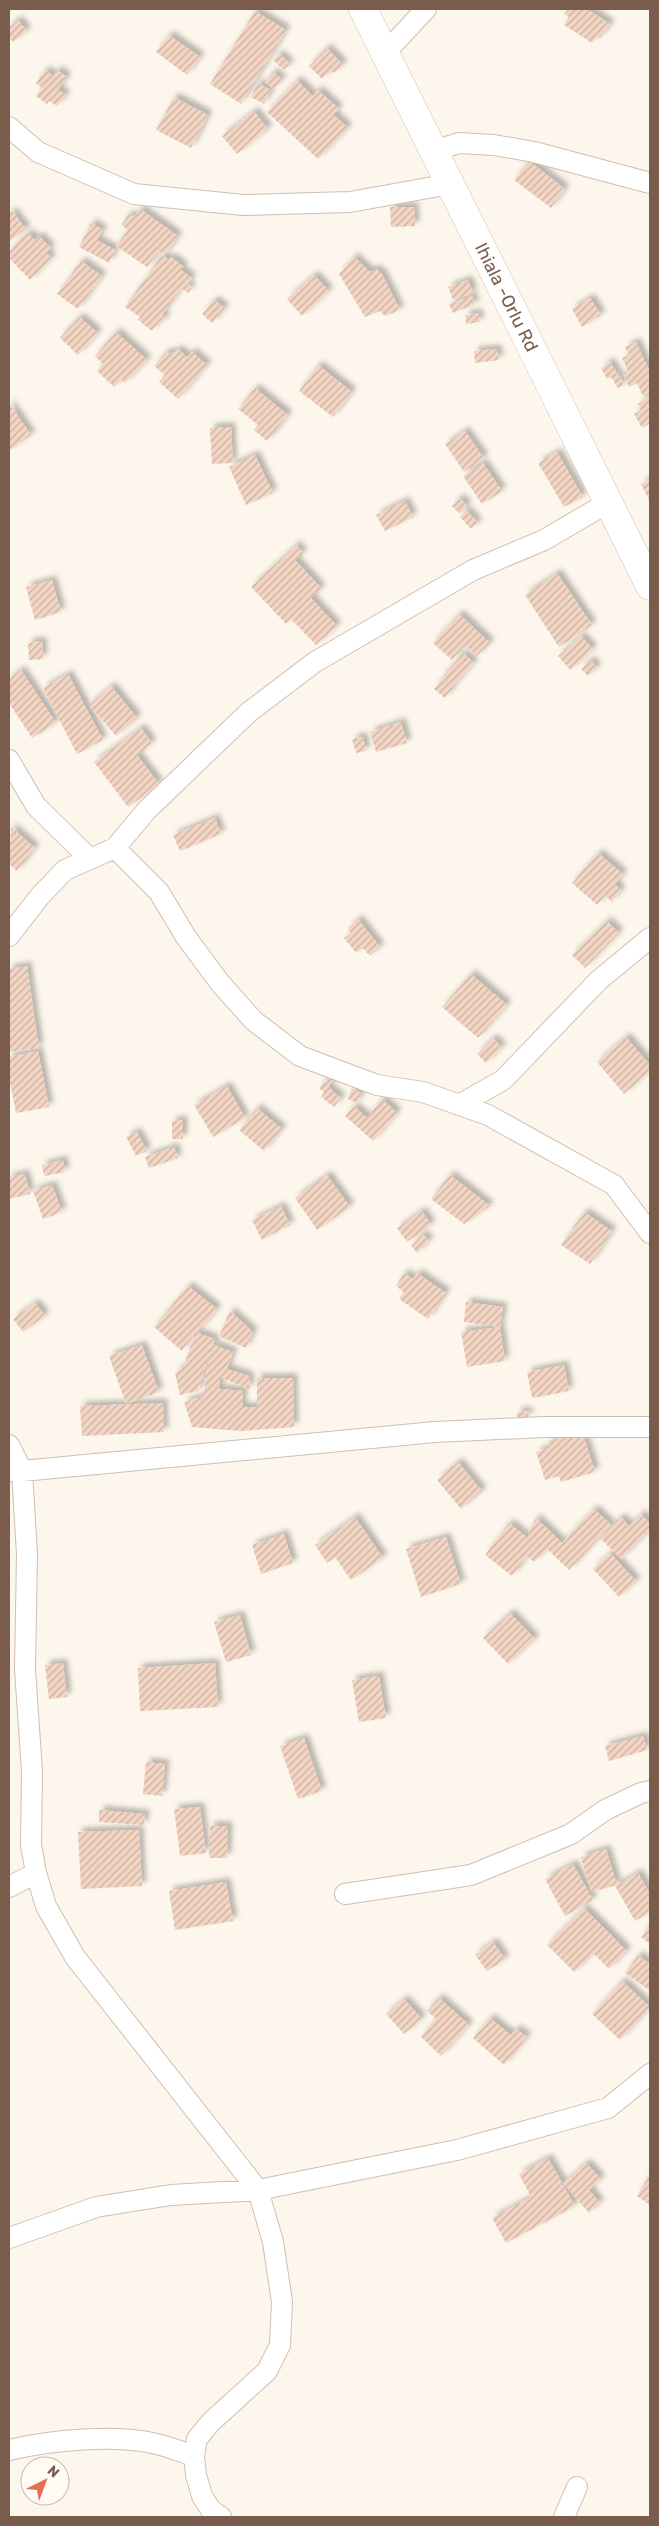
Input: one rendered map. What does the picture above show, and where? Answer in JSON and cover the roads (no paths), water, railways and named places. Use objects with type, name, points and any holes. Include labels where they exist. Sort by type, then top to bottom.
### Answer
[{"type":"main road","name":"Ihiala -Orlu Rd","points":[[363,9],[650,586]]},
{"type":"street","points":[[385,53],[426,9]]},
{"type":"street","points":[[9,127],[38,152],[134,194],[243,205],[350,202],[450,184]]},
{"type":"street","points":[[434,151],[459,143],[494,145],[534,152],[650,183]]},
{"type":"street","points":[[9,936],[40,896],[65,870],[115,848],[147,810],[248,712],[315,662],[473,570],[544,540],[609,502]]},
{"type":"street","points":[[9,760],[36,806],[90,859]]},
{"type":"street","points":[[115,848],[159,892],[186,937],[220,983],[254,1020],[300,1056],[377,1085],[423,1092],[488,1114],[614,1185],[650,1233]]},
{"type":"street","points":[[458,1105],[503,1080],[599,980],[650,938]]},
{"type":"street","points":[[16,1471],[435,1432],[545,1427],[650,1427]]},
{"type":"street","points":[[9,1445],[16,1471],[27,1554],[25,1669],[32,1772],[31,1844],[36,1873],[46,1906],[75,1957],[258,2190],[273,2242],[282,2302],[280,2345],[267,2371],[211,2422],[197,2439],[194,2456],[196,2476],[202,2496],[211,2510],[221,2517]]},
{"type":"street","points":[[345,1894],[471,1875],[572,1834],[605,1810],[640,1793],[650,1791]]},
{"type":"street","points":[[9,1887],[36,1873]]},
{"type":"street","points":[[9,2238],[96,2207],[171,2195],[258,2190],[457,2150],[608,2108],[650,2074]]},
{"type":"street","points":[[9,2450],[30,2445],[112,2439],[156,2444],[194,2456]]},
{"type":"street","points":[[564,2517],[577,2487]]}]
